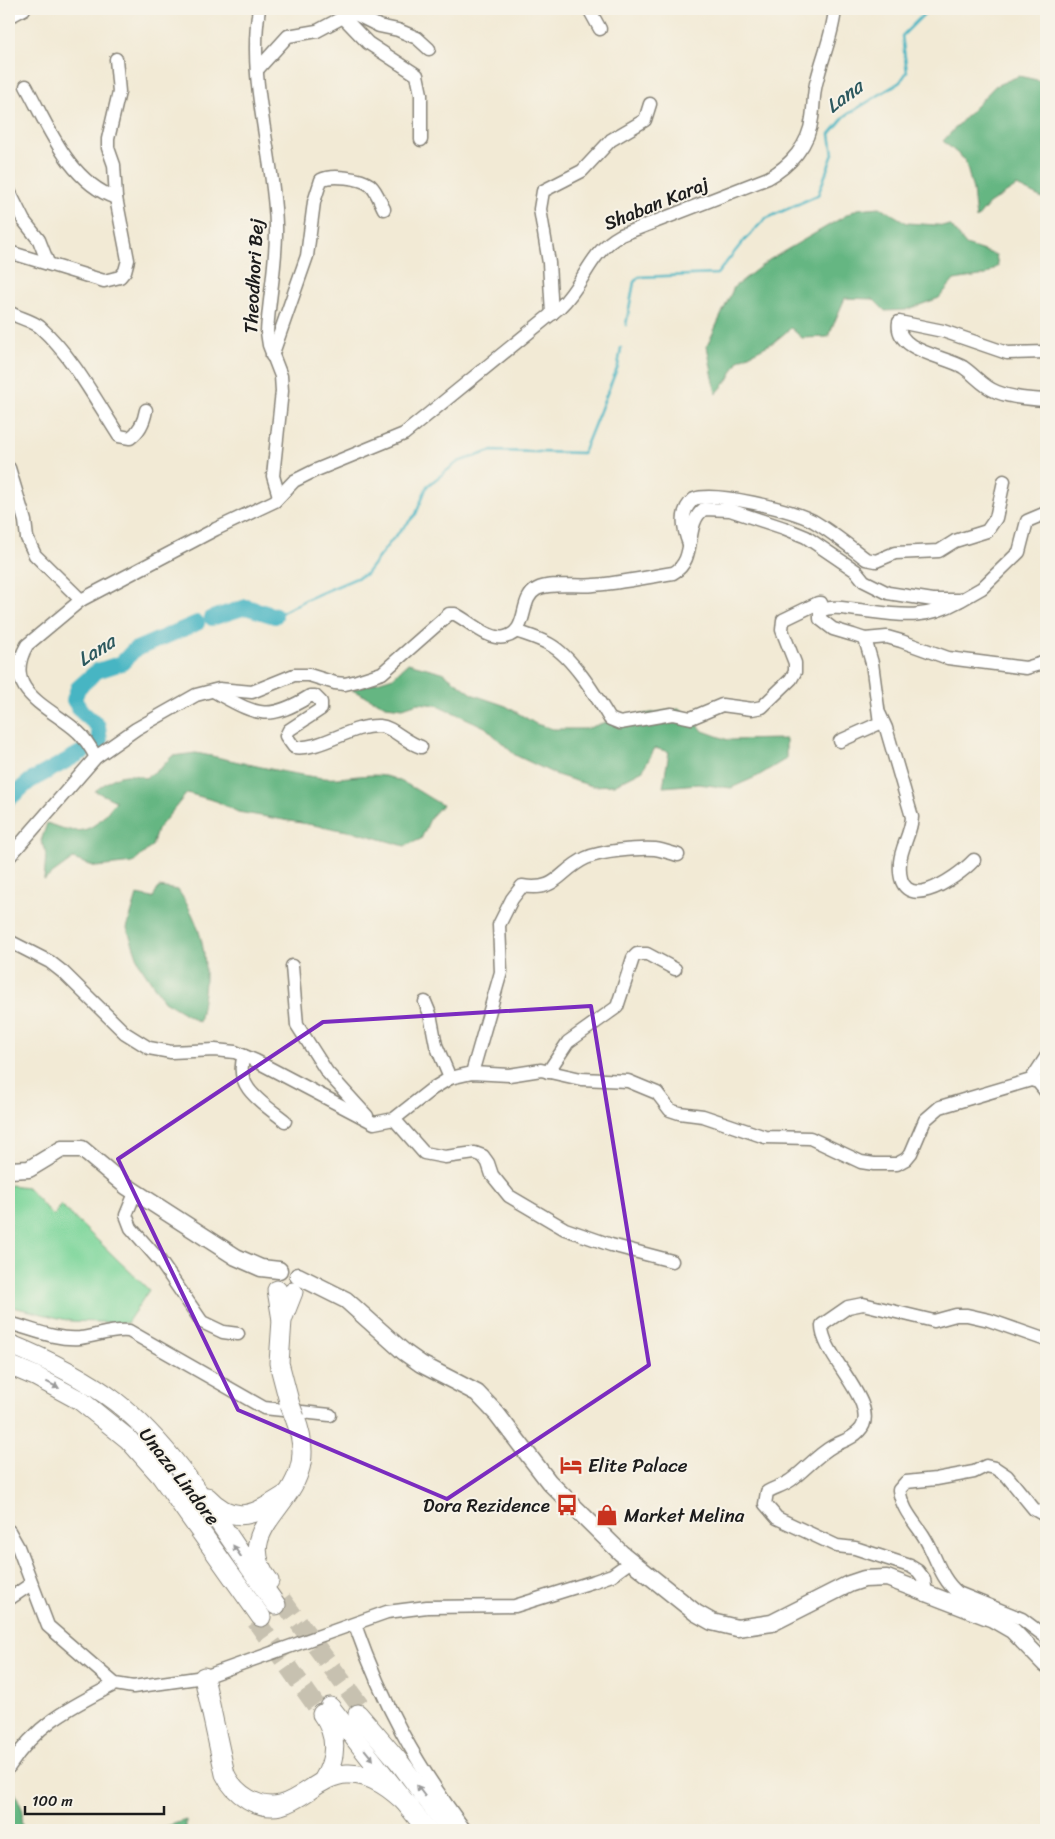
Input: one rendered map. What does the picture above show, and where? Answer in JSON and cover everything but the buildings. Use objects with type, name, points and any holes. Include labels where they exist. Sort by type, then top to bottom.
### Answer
[{"type":"highway","points":[[269,1611],[257,1549],[265,1525],[298,1476],[303,1456],[302,1440],[279,1357],[287,1282]]},
{"type":"highway","points":[[9,1343],[19,1344],[47,1356],[105,1390],[153,1432],[203,1493],[220,1509],[234,1515],[250,1514],[264,1509],[287,1494]]},
{"type":"highway","name":"Unaza Lindore","points":[[9,1343],[39,1356],[94,1387],[139,1422],[190,1482],[269,1611]]},
{"type":"highway","name":"Unaza Lindore","points":[[9,1365],[35,1376],[81,1401],[128,1439],[161,1476],[244,1593],[269,1611]]},
{"type":"highway","points":[[204,1677],[225,1774],[231,1784],[243,1796],[260,1804],[283,1804],[304,1795],[323,1781],[348,1774],[365,1776],[383,1784],[410,1807]]},
{"type":"highway","points":[[323,1781],[334,1754],[332,1731],[326,1710],[410,1807],[427,1830]]},
{"type":"highway","points":[[361,1712],[450,1830]]},
{"type":"main road","points":[[9,1170],[29,1169],[56,1151],[78,1148],[86,1151],[116,1179],[135,1193],[236,1257],[287,1282],[320,1288],[346,1300],[416,1361],[478,1392],[503,1421],[549,1482],[630,1562],[696,1613],[712,1622],[737,1628],[772,1623],[849,1584],[864,1579],[887,1578],[926,1595],[994,1614],[1046,1665]]},
{"type":"street","points":[[9,17],[24,9]]},
{"type":"street","name":"Theodhori Bej","points":[[259,9],[256,41],[262,127],[276,226],[267,332],[272,356],[281,376],[282,391],[273,476],[279,496]]},
{"type":"street","points":[[589,9],[600,29]]},
{"type":"street","name":"Shaban Karaj","points":[[279,496],[294,481],[314,471],[404,434],[552,314],[572,295],[593,257],[605,243],[621,235],[768,178],[782,170],[792,161],[804,142],[812,121],[816,81],[833,28],[835,9]]},
{"type":"street","points":[[258,70],[288,36],[317,31],[342,16],[349,14],[357,15],[379,26],[398,30],[417,38],[429,49]]},
{"type":"street","points":[[342,16],[368,43],[417,75],[421,94],[421,140]]},
{"type":"street","points":[[9,252],[104,281],[120,277],[125,271],[128,260],[116,198],[114,165],[108,148],[108,139],[119,92],[116,59]]},
{"type":"street","points":[[26,86],[58,146],[74,168],[90,184],[106,195],[116,198]]},
{"type":"street","points":[[552,314],[549,263],[540,209],[543,191],[582,171],[611,140],[645,120],[650,104]]},
{"type":"street","points":[[272,356],[307,256],[314,202],[321,180],[332,176],[366,183],[374,190],[384,209]]},
{"type":"street","points":[[9,191],[24,221],[39,240],[48,263]]},
{"type":"street","points":[[9,312],[32,323],[44,332],[84,381],[119,436],[130,438],[136,434],[144,421],[146,410]]},
{"type":"street","points":[[1046,352],[1016,355],[943,331],[899,322],[900,334],[904,340],[935,357],[955,362],[994,391],[1005,395],[1046,400]]},
{"type":"street","points":[[9,468],[25,521],[27,538],[35,555],[81,600]]},
{"type":"street","points":[[690,547],[684,528],[684,512],[694,499],[708,496],[788,512],[811,520],[830,531],[866,559],[872,561],[895,553],[939,551],[955,541],[987,531],[996,518],[1004,481]]},
{"type":"street","points":[[96,758],[91,747],[78,732],[29,700],[13,680],[12,668],[19,654],[48,625],[81,600],[216,529],[275,501],[279,496]]},
{"type":"street","points":[[9,857],[96,758],[136,728],[196,695],[211,690],[252,692],[294,676],[310,675],[334,684],[345,684],[382,673],[449,614],[455,614],[495,638],[504,638],[516,631],[520,626],[526,607],[535,590],[550,587],[594,586],[673,573],[686,561],[698,514],[709,508],[730,510],[806,537],[856,572],[864,581],[888,593],[932,600],[961,600]]},
{"type":"street","points":[[1046,513],[1027,521],[1024,526],[1022,547],[1011,562],[982,588],[931,614],[909,615],[834,607],[823,609],[819,614],[820,619],[825,624],[865,639],[887,637],[901,640],[948,658],[1026,668],[1046,662]]},
{"type":"street","points":[[516,631],[550,645],[564,656],[603,704],[610,719],[620,723],[672,714],[693,718],[722,705],[752,709],[762,707],[791,679],[795,672],[795,663],[782,630],[783,620],[818,603],[821,603],[823,609]]},
{"type":"street","points":[[840,741],[873,728],[880,723],[865,639]]},
{"type":"street","points":[[211,690],[232,702],[267,714],[277,712],[310,696],[315,696],[321,702],[321,709],[289,730],[286,736],[294,747],[308,747],[350,731],[378,726],[388,728],[405,741],[421,747]]},
{"type":"street","points":[[880,715],[886,728],[912,817],[911,831],[901,853],[900,873],[904,884],[911,890],[921,892],[932,890],[963,871],[974,860]]},
{"type":"street","points":[[472,1073],[501,972],[499,925],[512,899],[522,886],[538,889],[546,887],[586,858],[598,854],[656,849],[678,855]]},
{"type":"street","points":[[9,940],[50,962],[64,973],[124,1034],[149,1048],[171,1052],[215,1050],[244,1056],[374,1123],[394,1119],[432,1089],[450,1078],[472,1073],[509,1075],[530,1070],[581,1079],[628,1081],[657,1093],[670,1110],[679,1114],[702,1116],[765,1137],[810,1138],[861,1162],[897,1164],[906,1159],[911,1153],[924,1120],[940,1107],[1031,1080],[1038,1082],[1046,1092]]},
{"type":"street","points":[[548,1072],[568,1042],[617,1007],[633,958],[638,954],[647,954],[675,969]]},
{"type":"street","points":[[292,966],[297,1025],[327,1072],[374,1123]]},
{"type":"street","points":[[425,1002],[430,1014],[436,1045],[450,1078]]},
{"type":"street","points":[[244,1056],[240,1067],[243,1081],[256,1096],[285,1121]]},
{"type":"street","points":[[1031,1080],[1046,1057]]},
{"type":"street","points":[[394,1119],[424,1153],[445,1157],[476,1153],[483,1156],[492,1174],[509,1196],[565,1229],[611,1245],[672,1261]]},
{"type":"street","points":[[135,1193],[126,1215],[131,1228],[160,1261],[202,1322],[212,1328],[238,1334]]},
{"type":"street","points":[[926,1595],[924,1579],[918,1571],[910,1566],[855,1548],[836,1546],[777,1518],[765,1504],[766,1492],[790,1481],[833,1446],[851,1439],[862,1430],[864,1416],[862,1401],[828,1350],[822,1332],[822,1325],[848,1307],[863,1304],[934,1321],[956,1315],[967,1315],[1046,1340]]},
{"type":"street","points":[[9,1323],[65,1338],[80,1338],[122,1330],[130,1331],[264,1408],[330,1414]]},
{"type":"street","points":[[1046,1516],[1034,1509],[1007,1476],[996,1468],[986,1466],[974,1472],[906,1482],[899,1490],[904,1510],[924,1536],[946,1580],[958,1593],[994,1614],[1022,1619],[1046,1637]]},
{"type":"street","points":[[9,1531],[13,1549],[31,1584],[48,1626],[115,1684]]},
{"type":"street","points":[[9,1766],[21,1749],[42,1726],[67,1709],[115,1684],[146,1687],[204,1677],[355,1625],[387,1612],[427,1607],[515,1606],[603,1578],[623,1568],[630,1562]]},
{"type":"street","points":[[9,1599],[31,1584]]},
{"type":"street","points":[[355,1625],[377,1684],[403,1737],[465,1830]]},
{"type":"highlighted area","points":[[591,1006],[649,1365],[447,1499],[238,1410],[118,1159],[323,1022]]},
{"type":"green space","points":[[1019,76],[1046,82],[1046,200],[1017,186],[989,204],[976,219],[973,190],[965,160],[943,141],[995,86]]},
{"type":"green space","points":[[880,207],[907,223],[951,226],[966,245],[996,255],[998,266],[986,275],[954,280],[939,298],[906,310],[885,311],[873,299],[845,298],[828,337],[802,338],[791,328],[774,342],[739,360],[728,380],[716,394],[707,346],[734,287],[769,260],[857,209]]},
{"type":"green space","points":[[408,663],[442,672],[474,695],[506,706],[536,724],[553,729],[586,729],[617,718],[679,709],[691,716],[703,731],[728,740],[786,739],[786,759],[758,776],[731,788],[698,784],[663,787],[669,752],[655,748],[643,770],[614,785],[592,786],[557,775],[515,755],[485,727],[437,705],[418,703],[403,708],[386,706],[352,690],[393,677]]},
{"type":"green space","points":[[196,753],[323,778],[369,775],[387,776],[407,784],[442,805],[431,817],[421,839],[405,846],[359,833],[238,812],[216,801],[187,793],[157,830],[152,846],[133,863],[96,867],[73,859],[44,880],[46,854],[41,841],[47,823],[71,830],[87,829],[101,819],[116,801],[95,791],[101,786],[124,775],[145,778],[161,768],[172,756]]},
{"type":"green space","points":[[159,887],[178,890],[188,906],[201,937],[204,953],[205,986],[199,1022],[164,1001],[140,965],[127,928],[137,895],[153,898]]},
{"type":"green space","points":[[9,1185],[27,1187],[53,1216],[61,1205],[149,1290],[127,1323],[71,1321],[9,1306]]},
{"type":"green space","points":[[11,1783],[23,1811],[21,1822],[25,1830],[9,1830],[9,1787]]},
{"type":"green space","points":[[186,1820],[186,1830],[163,1830],[164,1827]]},
{"type":"waterway","name":"Lana","points":[[626,325],[634,282],[639,277],[717,274],[741,244],[765,219],[818,195],[833,154],[830,134],[845,116],[900,82],[907,72],[902,36],[929,9]]},
{"type":"waterway","points":[[275,616],[307,599],[366,574],[391,541],[416,514],[427,486],[458,462],[491,451],[583,453],[618,366],[621,348]]},
{"type":"waterway","name":"Lana","points":[[212,618],[246,607],[275,616]]},
{"type":"waterway","name":"Lana","points":[[98,743],[100,742],[98,726],[82,712],[74,700],[78,688],[97,671],[122,663],[134,650],[197,623]]},
{"type":"waterway","name":"Lana","points":[[9,799],[30,781],[84,751]]},
{"type":"tunnel","points":[[282,1600],[363,1710]]},
{"type":"tunnel","points":[[256,1621],[322,1714]]},
{"type":"place","name":"Elite Palace","points":[[571,1465]]},
{"type":"place","name":"Dora Rezidence","points":[[567,1505]]},
{"type":"place","name":"Market Melina","points":[[607,1515]]}]
